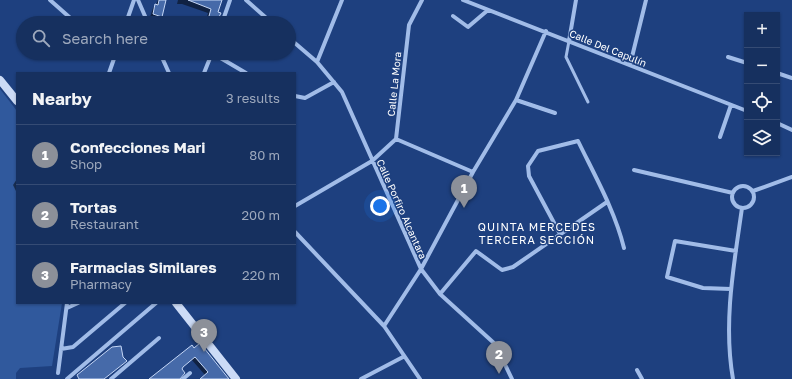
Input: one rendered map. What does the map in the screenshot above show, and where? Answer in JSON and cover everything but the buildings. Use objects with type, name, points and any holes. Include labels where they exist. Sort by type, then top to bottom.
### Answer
[{"type":"main road","points":[[0,80],[16,100]]},
{"type":"main road","points":[[177,304],[236,379]]},
{"type":"street","points":[[50,0],[68,16]]},
{"type":"street","points":[[128,16],[134,0]]},
{"type":"street","points":[[138,0],[145,16]]},
{"type":"street","points":[[224,16],[230,0]]},
{"type":"street","points":[[246,0],[264,16]]},
{"type":"street","points":[[317,62],[342,0]]},
{"type":"street","name":"Calle La Mora","points":[[396,139],[409,25],[422,0]]},
{"type":"street","name":"Calle Del Capulín","points":[[463,0],[546,31],[744,110]]},
{"type":"street","points":[[569,41],[576,0]]},
{"type":"street","points":[[630,65],[646,0]]},
{"type":"street","points":[[453,16],[468,27],[488,10]]},
{"type":"street","points":[[384,326],[421,269],[473,172],[516,100],[546,31]]},
{"type":"street","name":"Calle Porfiro Alcantara","points":[[296,44],[317,62],[342,92],[421,269],[440,294],[495,344],[512,379]]},
{"type":"street","points":[[728,57],[744,62]]},
{"type":"street","points":[[109,72],[113,60]]},
{"type":"street","points":[[163,60],[169,72]]},
{"type":"street","points":[[204,72],[209,60]]},
{"type":"street","points":[[224,60],[244,72]]},
{"type":"street","points":[[780,74],[792,78]]},
{"type":"street","points":[[296,96],[305,98],[334,82]]},
{"type":"street","points":[[516,100],[555,113]]},
{"type":"street","points":[[720,137],[731,105]]},
{"type":"street","points":[[780,125],[792,130]]},
{"type":"street","points":[[296,205],[372,162],[396,139],[473,172]]},
{"type":"street","points":[[560,234],[529,176],[528,166],[538,151],[578,141],[607,202],[620,233],[624,248]]},
{"type":"street","points":[[634,170],[733,193]]},
{"type":"street","points":[[742,208],[734,202],[733,193],[737,187],[744,186],[753,191],[792,177]]},
{"type":"street","points":[[742,208],[749,206],[754,201],[753,191]]},
{"type":"street","points":[[440,294],[476,251],[502,270],[513,267],[607,202]]},
{"type":"street","points":[[733,379],[730,359],[731,289],[742,208]]},
{"type":"street","points":[[296,233],[384,326],[403,357],[420,379]]},
{"type":"street","points":[[731,289],[703,288],[667,276],[675,241],[736,251]]},
{"type":"street","points":[[61,349],[73,347],[124,304]]},
{"type":"street","points":[[67,379],[155,304]]},
{"type":"street","points":[[58,373],[67,306]]},
{"type":"street","points":[[111,379],[158,338]]},
{"type":"street","points":[[361,379],[367,378],[403,357]]},
{"type":"street","points":[[637,370],[642,379]]},
{"type":"street","points":[[183,379],[190,374]]},
{"type":"lane","points":[[569,41],[566,57],[588,102]]},
{"type":"shaded area","points":[[0,89],[16,110],[16,304],[62,304],[52,366],[20,368],[16,373],[16,379],[0,379]]},
{"type":"place","name":"Confecciones Mari","points":[[464,208]]},
{"type":"place","name":"Farmacias Similares","points":[[204,352]]},
{"type":"place","name":"Tortas","points":[[499,374]]},
{"type":"district","name":"QUINTA MERCEDES TERCERA SECCIÓN","points":[[537,233]]}]
